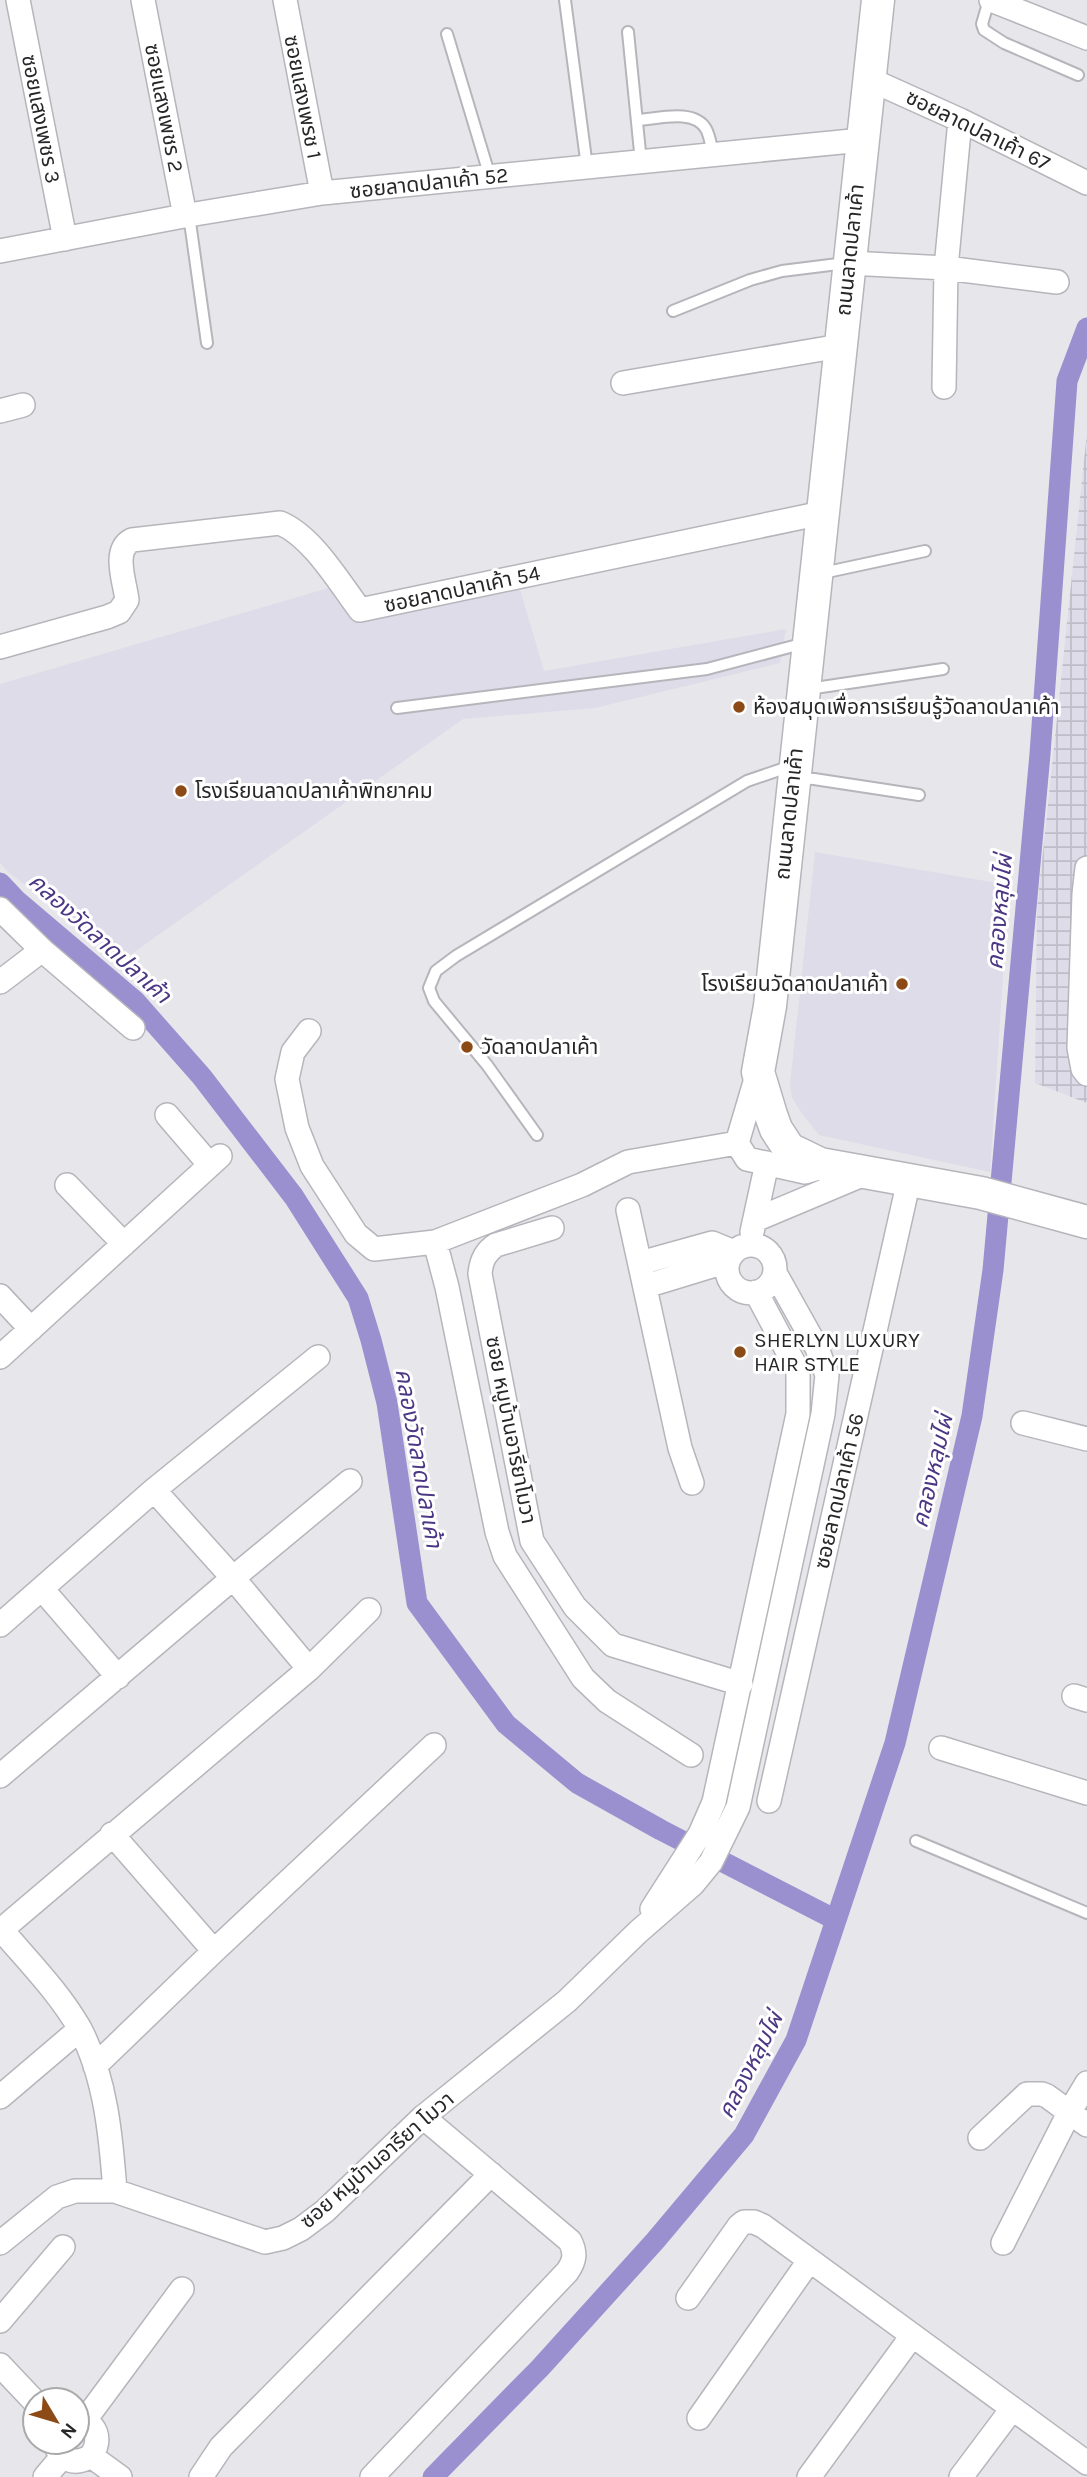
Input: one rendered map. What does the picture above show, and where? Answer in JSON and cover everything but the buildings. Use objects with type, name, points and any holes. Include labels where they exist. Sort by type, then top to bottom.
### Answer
[{"type":"main road","name":"ถนนลาดปลาเค้า","points":[[878,0],[769,1006],[758,1072],[776,1129],[789,1149],[828,1165],[981,1193],[1087,1222]]},
{"type":"street","name":"ซอยแสงเพชร 3","points":[[18,0],[65,239]]},
{"type":"street","name":"ซอยแสงเพชร 2","points":[[143,0],[187,215]]},
{"type":"street","name":"ซอยแสงเพรช 1","points":[[285,0],[322,193]]},
{"type":"street","points":[[990,0],[1087,38]]},
{"type":"street","name":"ซอยลาดปลาเค้า 67","points":[[869,79],[960,120],[1087,183]]},
{"type":"street","points":[[944,387],[946,268],[960,120]]},
{"type":"street","name":"ซอยลาดปลาเค้า 52","points":[[0,251],[187,215],[322,193],[862,140]]},
{"type":"street","points":[[849,263],[946,268],[1057,282]]},
{"type":"street","points":[[623,383],[840,346]]},
{"type":"street","points":[[0,411],[23,405]]},
{"type":"street","name":"ซอยลาดปลาเค้า 54","points":[[0,647],[119,612],[127,600],[122,550],[126,543],[132,540],[280,523],[290,527],[303,538],[360,610],[822,513]]},
{"type":"street","points":[[1087,868],[1079,1048],[1083,1069],[1087,1074]]},
{"type":"street","points":[[0,909],[42,950],[133,1028]]},
{"type":"street","points":[[0,982],[42,950]]},
{"type":"street","points":[[309,1031],[293,1052],[287,1079],[297,1128],[312,1166],[356,1234],[374,1249],[435,1241],[582,1185],[628,1162],[737,1143]]},
{"type":"street","points":[[737,1143],[758,1072]]},
{"type":"street","points":[[0,1357],[215,1160],[167,1115]]},
{"type":"street","points":[[737,1143],[747,1158],[767,1163],[805,1172],[828,1165]]},
{"type":"street","points":[[767,1163],[755,1220],[727,1270],[733,1285],[739,1290],[756,1293],[768,1286],[775,1273]]},
{"type":"street","points":[[755,1220],[866,1173]]},
{"type":"street","name":"ซอยลาดปลาเค้า 56","points":[[769,1801],[909,1180]]},
{"type":"street","points":[[67,1185],[124,1244]]},
{"type":"street","points":[[628,1210],[680,1448],[692,1483]]},
{"type":"street","name":"ซอย หมูบ้านอารียาโมวา","points":[[552,1228],[496,1245],[488,1250],[480,1274],[532,1541],[575,1606],[612,1645],[741,1684]]},
{"type":"street","points":[[435,1241],[497,1532],[505,1556],[583,1678],[607,1701],[691,1755]]},
{"type":"street","points":[[640,1263],[712,1243],[737,1253]]},
{"type":"street","points":[[646,1286],[737,1253],[764,1248],[773,1259],[775,1273],[817,1348],[827,1375],[823,1414],[738,1807],[710,1862],[685,1877]]},
{"type":"street","points":[[685,1877],[694,1844],[714,1802],[798,1414],[798,1371],[756,1293]]},
{"type":"street","points":[[0,1296],[31,1329]]},
{"type":"street","points":[[0,1625],[154,1490],[318,1357]]},
{"type":"street","points":[[1023,1423],[1087,1439]]},
{"type":"street","points":[[0,1776],[350,1481]]},
{"type":"street","points":[[154,1490],[233,1578],[309,1669]]},
{"type":"street","points":[[42,1589],[118,1677]]},
{"type":"street","points":[[115,2192],[111,2135],[96,2066],[80,2029],[50,1987],[1,1929],[309,1669],[369,1610]]},
{"type":"street","points":[[96,2066],[214,1951],[434,1745]]},
{"type":"street","points":[[941,1748],[1087,1793]]},
{"type":"street","points":[[113,1834],[214,1951]]},
{"type":"street","name":"ซอย หมูบ้านอารียา โมวา","points":[[0,2243],[57,2197],[75,2191],[115,2192],[265,2242],[283,2238],[325,2211],[423,2117],[567,2001],[638,1932],[685,1877]]},
{"type":"street","points":[[0,2097],[80,2029]]},
{"type":"street","points":[[1003,2242],[1078,2119],[1087,2084]]},
{"type":"street","points":[[981,2138],[1027,2094],[1042,2094],[1078,2119]]},
{"type":"street","points":[[372,2477],[549,2292],[573,2263],[575,2250],[570,2241],[423,2117]]},
{"type":"street","points":[[201,2477],[221,2446],[491,2174]]},
{"type":"street","points":[[688,2298],[744,2222],[754,2222],[1087,2463]]},
{"type":"street","points":[[0,2321],[63,2247]]},
{"type":"street","points":[[699,2418],[809,2261]]},
{"type":"street","points":[[91,2407],[182,2289]]},
{"type":"street","points":[[809,2477],[912,2336]]},
{"type":"street","points":[[0,2365],[21,2387]]},
{"type":"street","points":[[961,2477],[1012,2409]]},
{"type":"street","points":[[68,2456],[77,2462],[92,2456],[96,2449],[97,2436],[91,2426]]},
{"type":"street","points":[[45,2477],[55,2456]]},
{"type":"street","points":[[92,2456],[120,2477]]},
{"type":"lane","points":[[565,0],[587,167]]},
{"type":"lane","points":[[990,0],[982,24],[984,30],[1004,43],[1078,75]]},
{"type":"lane","points":[[628,32],[641,162]]},
{"type":"lane","points":[[447,34],[490,177]]},
{"type":"lane","points":[[638,120],[693,118],[705,128],[714,156]]},
{"type":"lane","points":[[187,215],[207,343]]},
{"type":"lane","points":[[673,311],[750,280],[782,271],[849,263]]},
{"type":"lane","points":[[815,575],[925,551]]},
{"type":"lane","points":[[397,708],[707,668],[808,642]]},
{"type":"lane","points":[[803,690],[943,669]]},
{"type":"lane","points":[[537,1135],[487,1065],[434,1001],[429,988],[436,971],[456,956],[747,781],[794,772],[814,779],[919,795]]},
{"type":"lane","points":[[916,1841],[1087,1913]]},
{"type":"shaded area","points":[[1087,432],[1087,1103],[1035,1083],[1037,909]]},
{"type":"shaded area","name":"โรงเรียนลาดปลาเค้าพิทยาคม","points":[[519,586],[544,671],[786,629],[780,663],[595,708],[463,719],[123,960],[8,872],[0,863],[0,684],[332,587],[355,620]]},
{"type":"shaded area","name":"โรงเรียนวัดลาดปลาเค้า","points":[[815,852],[1009,885],[990,1172],[819,1135],[792,1098],[790,1084]]},
{"type":"waterway","name":"คลองหลุมไผ่","points":[[433,2477],[540,2368],[655,2241],[744,2135],[796,2040],[895,1743],[972,1416],[993,1270],[1040,754],[1067,381],[1087,328]]},
{"type":"waterway","name":"คลองวัดลาดปลาเค้า","points":[[0,883],[16,900],[135,1001],[202,1077],[294,1197],[358,1298],[387,1403],[417,1603],[506,1724],[577,1783],[661,1830],[836,1920]]},
{"type":"place","name":"ห้องสมุดเพื่อการเรียนรู้วัดลาดปลาเค้า","points":[[739,707]]},
{"type":"place","name":"โรงเรียนลาดปลาเค้าพิทยาคม","points":[[181,791]]},
{"type":"place","name":"โรงเรียนวัดลาดปลาเค้า","points":[[902,984]]},
{"type":"place","name":"วัดลาดปลาเค้า","points":[[467,1047]]},
{"type":"place","name":"SHERLYN LUXURY HAIR STYLE","points":[[740,1352]]}]
